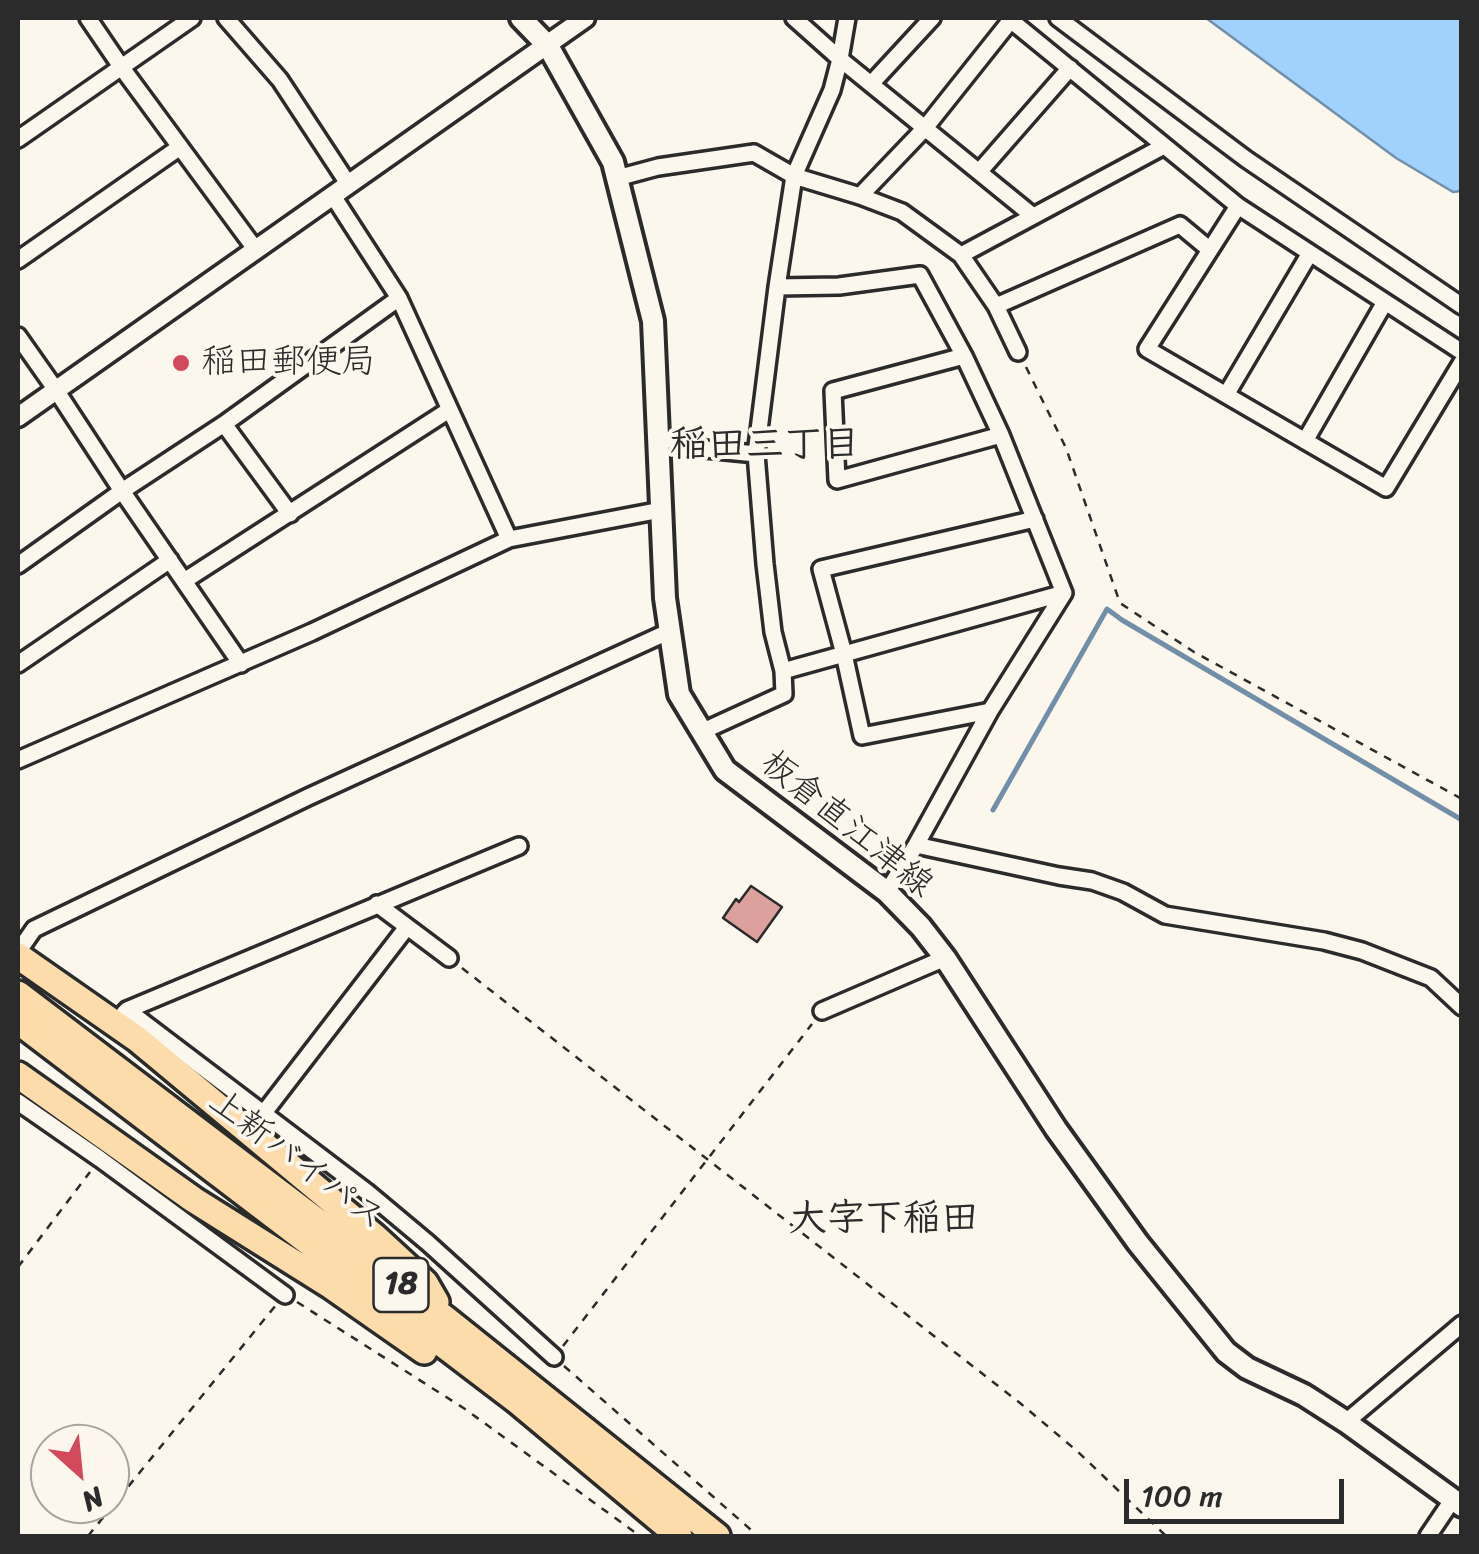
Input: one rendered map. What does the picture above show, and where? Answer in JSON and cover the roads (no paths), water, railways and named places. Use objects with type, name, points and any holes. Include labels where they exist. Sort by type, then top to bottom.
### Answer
[{"type":"highway","points":[[18,954],[122,1017],[425,1283],[447,1320]]},
{"type":"highway","name":"上新バイパス","points":[[18,994],[72,1048],[500,1388],[679,1536]]},
{"type":"highway","name":"上新バイパス","points":[[18,1021],[72,1048],[447,1320],[718,1536]]},
{"type":"highway","name":"18","points":[[18,1075],[194,1200],[331,1286],[586,1459]]},
{"type":"main road","name":"板倉直江津線","points":[[521,18],[548,46],[613,162],[653,321],[665,598],[679,694],[701,732],[725,770],[887,892],[920,927],[1138,1243],[1226,1352],[1247,1368],[1304,1395],[1346,1422],[1457,1503]]},
{"type":"street","points":[[88,18],[256,250]]},
{"type":"street","points":[[18,139],[192,18]]},
{"type":"street","points":[[226,18],[280,80],[349,185]]},
{"type":"street","points":[[18,417],[585,18]]},
{"type":"street","points":[[794,18],[1033,216]]},
{"type":"street","points":[[701,732],[784,694],[769,598],[756,454],[794,176],[832,90],[847,18]]},
{"type":"street","points":[[871,84],[932,18]]},
{"type":"street","points":[[1058,18],[1246,159],[1462,306]]},
{"type":"street","points":[[860,196],[925,128],[1010,19],[1238,206],[1462,352]]},
{"type":"street","points":[[979,172],[1070,68]]},
{"type":"street","points":[[961,254],[1164,146]]},
{"type":"street","points":[[18,260],[180,147]]},
{"type":"street","points":[[617,178],[658,167],[754,154],[794,176],[902,212],[961,254],[996,306],[1018,352]]},
{"type":"street","points":[[333,196],[399,298],[509,539]]},
{"type":"street","points":[[1238,206],[1147,349],[1386,488],[1462,362]]},
{"type":"street","points":[[996,306],[1180,225],[1210,250]]},
{"type":"street","points":[[1226,395],[1310,253]]},
{"type":"street","points":[[777,287],[839,286],[920,275],[1001,435],[1064,593]]},
{"type":"street","points":[[18,565],[399,298]]},
{"type":"street","points":[[1305,440],[1386,302]]},
{"type":"street","points":[[18,336],[240,664]]},
{"type":"street","points":[[964,356],[833,391],[837,480],[1001,435]]},
{"type":"street","points":[[184,581],[449,410]]},
{"type":"street","points":[[224,424],[290,514]]},
{"type":"street","points":[[658,437],[705,449],[756,454]]},
{"type":"street","points":[[18,760],[240,664],[509,539],[661,510]]},
{"type":"street","points":[[990,712],[862,736],[821,569],[1035,519]]},
{"type":"street","points":[[18,664],[170,560]]},
{"type":"street","points":[[783,671],[1064,593]]},
{"type":"street","points":[[887,892],[990,712],[1064,593]]},
{"type":"street","points":[[18,954],[34,929],[325,789],[670,632]]},
{"type":"street","points":[[122,1017],[519,846]]},
{"type":"street","points":[[916,846],[1092,881],[1123,892],[1165,915],[1324,941],[1362,951],[1431,978],[1462,1007]]},
{"type":"street","points":[[377,904],[449,958]]},
{"type":"street","points":[[263,1114],[407,927]]},
{"type":"street","points":[[822,1011],[945,958]]},
{"type":"street","points":[[122,1017],[263,1114],[367,1192],[554,1357]]},
{"type":"street","points":[[18,1102],[285,1294]]},
{"type":"street","points":[[1346,1422],[1462,1324]]},
{"type":"street","points":[[1428,1536],[1457,1503]]},
{"type":"water","points":[[1206,18],[1461,18],[1461,191],[1453,192],[1396,158]]},
{"type":"waterway","points":[[993,810],[1107,609],[1462,820]]},
{"type":"place","name":"稲田郵便局","points":[[181,363]]},
{"type":"district","name":"稲田三丁目","points":[[765,446]]},
{"type":"district","name":"大字下稲田","points":[[884,1220]]}]
